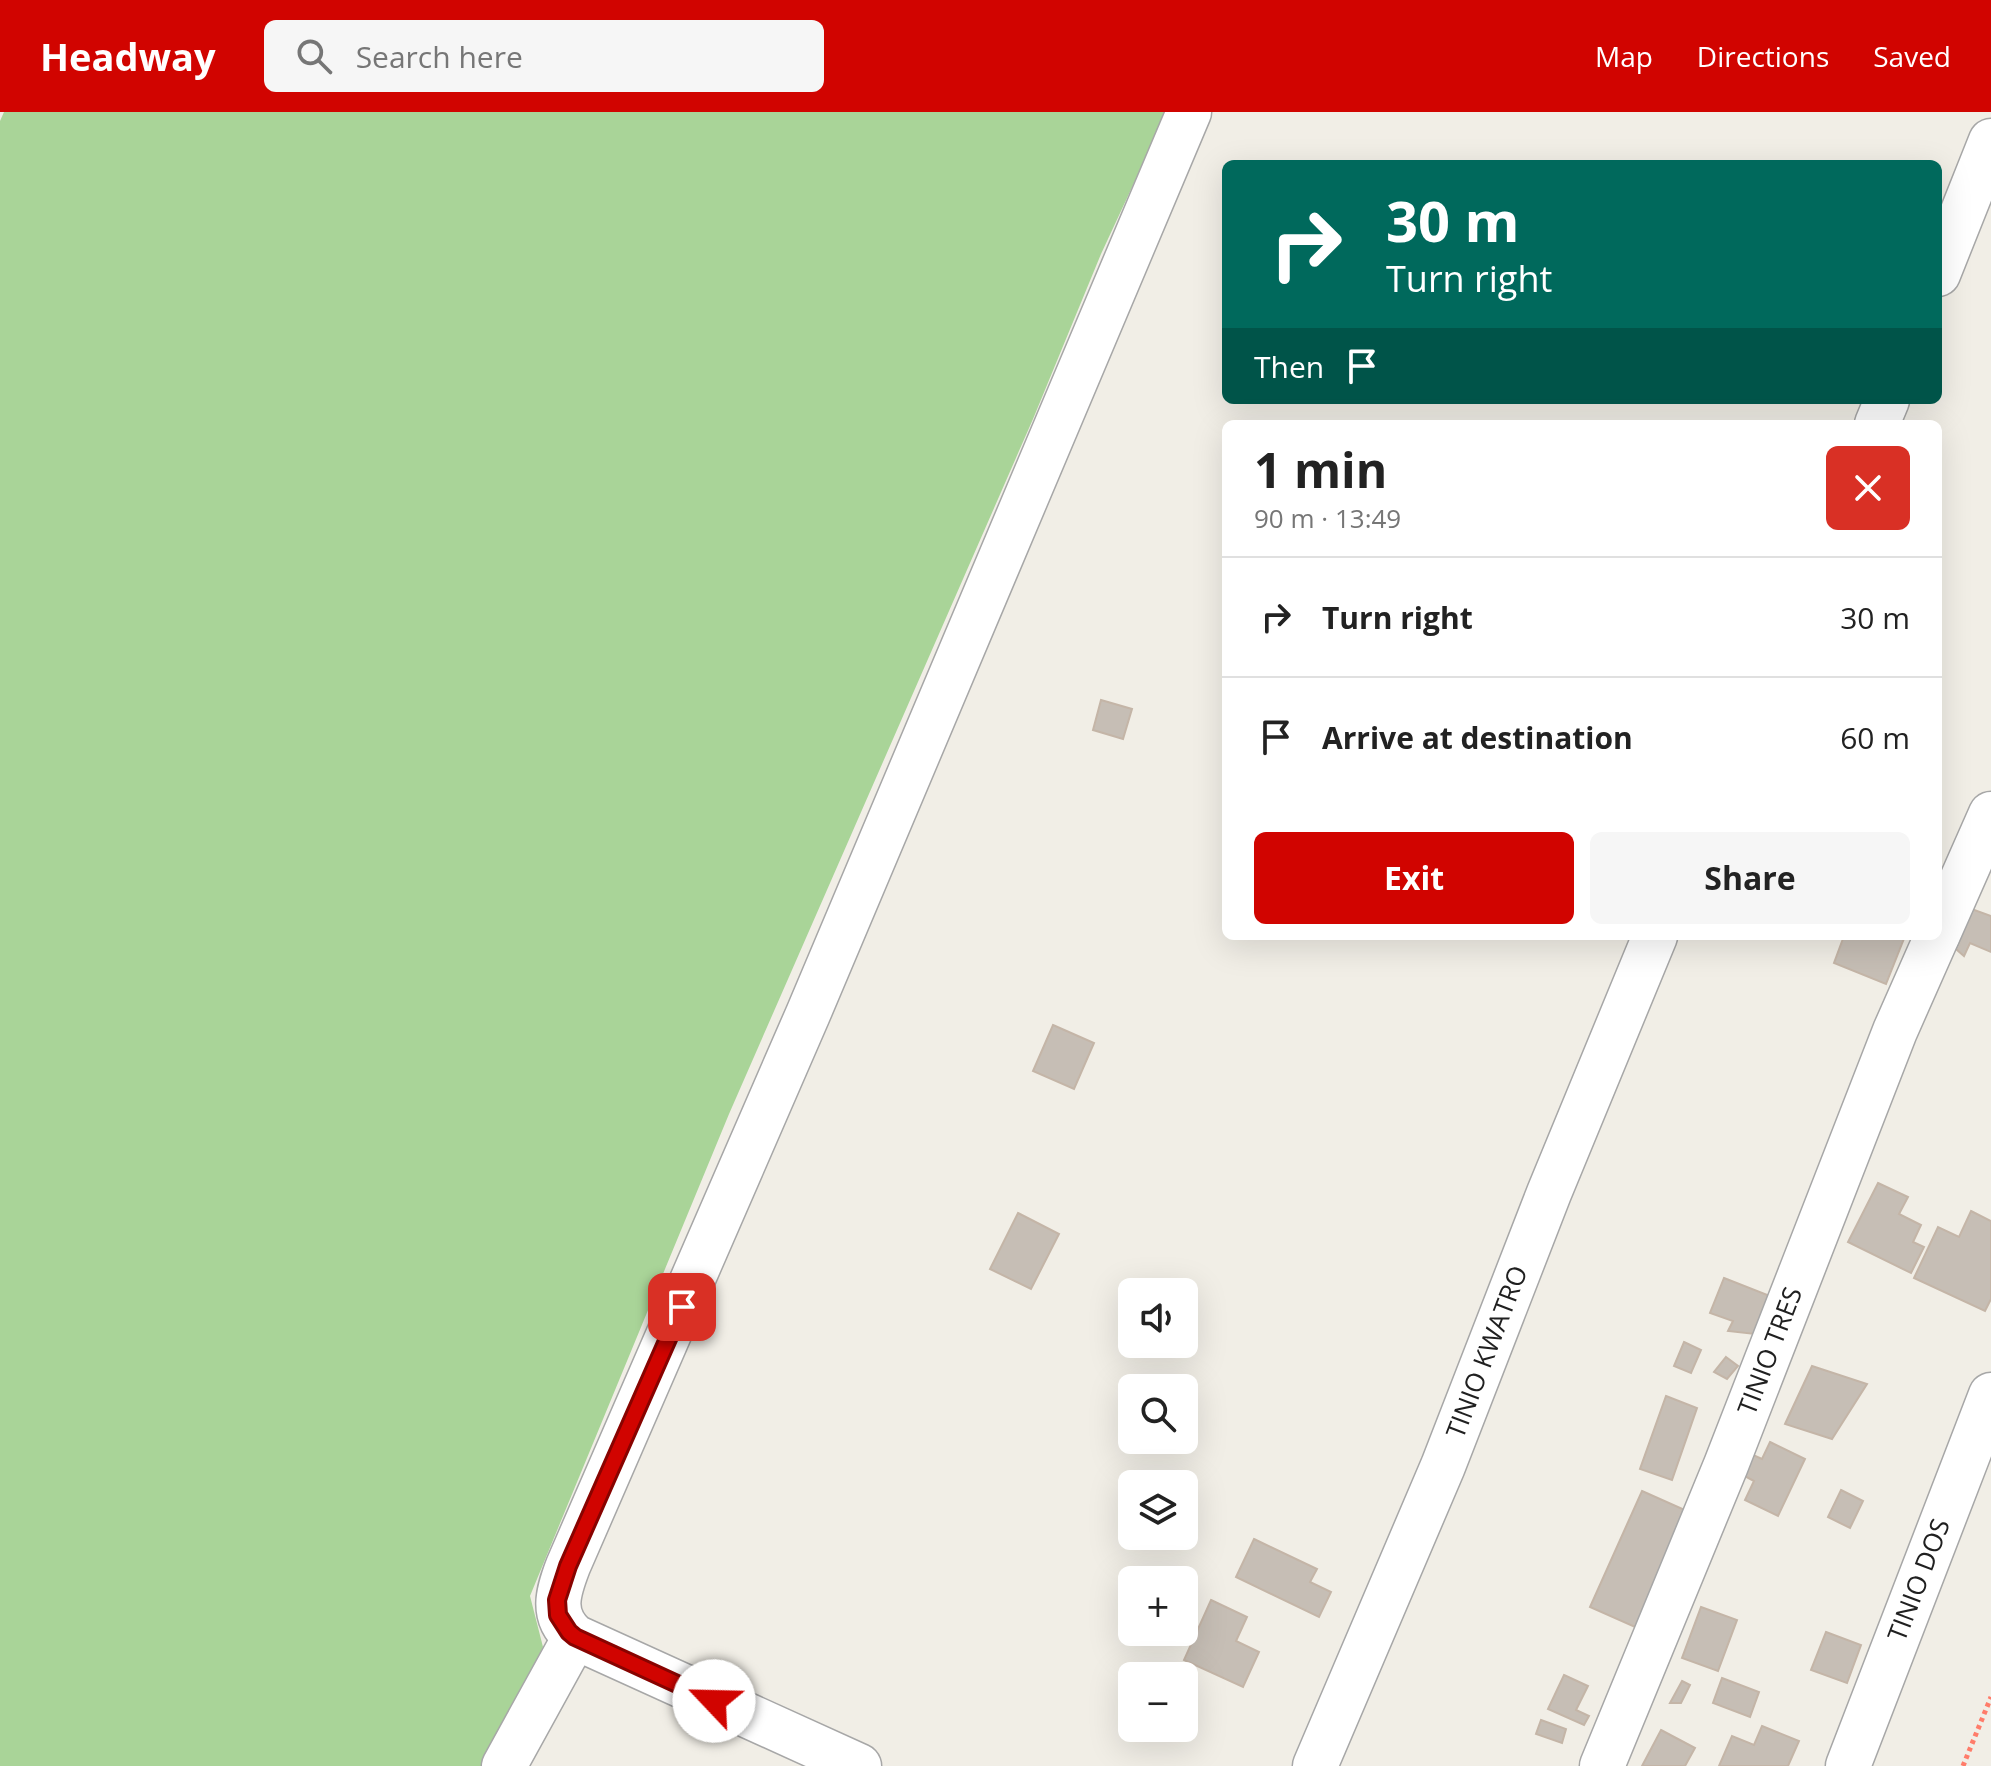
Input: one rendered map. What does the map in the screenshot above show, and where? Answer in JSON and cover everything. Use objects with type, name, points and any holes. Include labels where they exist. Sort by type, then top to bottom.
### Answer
[{"type":"street","points":[[859,1766],[575,1637],[558,1615],[557,1600],[568,1566],[808,1014],[1189,112]]},
{"type":"street","points":[[1942,264],[1991,141]]},
{"type":"street","name":"TINIO TRES","points":[[1942,926],[1991,814]]},
{"type":"street","name":"TINIO KWATRO","points":[[1315,1766],[1443,1466],[1549,1193],[1653,940]]},
{"type":"street","name":"TINIO TRES","points":[[1602,1766],[1726,1465],[1895,1031],[1936,940]]},
{"type":"street","name":"TINIO DOS","points":[[1848,1766],[1991,1395]]},
{"type":"street","points":[[504,1766],[575,1637]]},
{"type":"path","points":[[1963,1766],[1991,1697]]},
{"type":"green space","points":[[4,112],[1167,112],[1101,254],[1033,419],[729,1114],[530,1596],[543,1647],[484,1766],[0,1766],[0,121]]},
{"type":"building","points":[[1101,700],[1132,709],[1123,739],[1093,730]]},
{"type":"building","points":[[1966,907],[1991,916],[1991,952],[1970,943],[1964,956],[1942,935]]},
{"type":"building","points":[[1843,940],[1903,940],[1886,984],[1834,963]]},
{"type":"building","points":[[1053,1025],[1094,1043],[1074,1089],[1033,1071]]},
{"type":"building","points":[[1878,1183],[1908,1197],[1899,1214],[1921,1225],[1913,1242],[1924,1247],[1911,1273],[1848,1242]]},
{"type":"building","points":[[1971,1211],[1991,1221],[1991,1299],[1985,1311],[1914,1278],[1938,1227],[1959,1237]]},
{"type":"building","points":[[1018,1213],[1059,1234],[1031,1289],[990,1269]]},
{"type":"building","points":[[1724,1278],[1770,1296],[1755,1334],[1728,1331],[1733,1321],[1710,1313]]},
{"type":"building","points":[[1684,1342],[1701,1350],[1691,1373],[1674,1366]]},
{"type":"building","points":[[1726,1357],[1738,1366],[1727,1379],[1714,1372]]},
{"type":"building","points":[[1812,1366],[1867,1384],[1832,1439],[1785,1424]]},
{"type":"building","points":[[1666,1396],[1697,1408],[1672,1480],[1640,1469]]},
{"type":"building","points":[[1770,1442],[1805,1459],[1778,1516],[1745,1500],[1754,1481],[1741,1474],[1751,1454],[1762,1459]]},
{"type":"building","points":[[1841,1490],[1863,1501],[1850,1528],[1828,1517]]},
{"type":"building","points":[[1642,1491],[1687,1511],[1635,1627],[1590,1607]]},
{"type":"building","points":[[1254,1539],[1317,1569],[1310,1582],[1331,1592],[1319,1617],[1236,1577]]},
{"type":"building","points":[[1211,1600],[1247,1617],[1236,1641],[1259,1652],[1243,1687],[1198,1666],[1198,1662],[1184,1660],[1190,1646],[1198,1646],[1198,1629]]},
{"type":"building","points":[[1701,1607],[1737,1620],[1718,1671],[1682,1658]]},
{"type":"building","points":[[1826,1632],[1861,1645],[1847,1683],[1811,1670]]},
{"type":"building","points":[[1564,1675],[1588,1686],[1576,1710],[1589,1716],[1584,1725],[1548,1709]]},
{"type":"building","points":[[1722,1678],[1759,1692],[1750,1717],[1713,1703]]},
{"type":"building","points":[[1682,1681],[1690,1685],[1681,1703],[1670,1703]]},
{"type":"building","points":[[1541,1720],[1566,1729],[1562,1743],[1536,1734]]},
{"type":"building","points":[[1762,1726],[1799,1741],[1788,1766],[1719,1766],[1732,1736],[1754,1745]]},
{"type":"building","points":[[1661,1730],[1695,1748],[1685,1766],[1642,1766]]},
{"type":"route","points":[[682,1307],[568,1566],[557,1600],[558,1615],[575,1637],[714,1701]]}]
